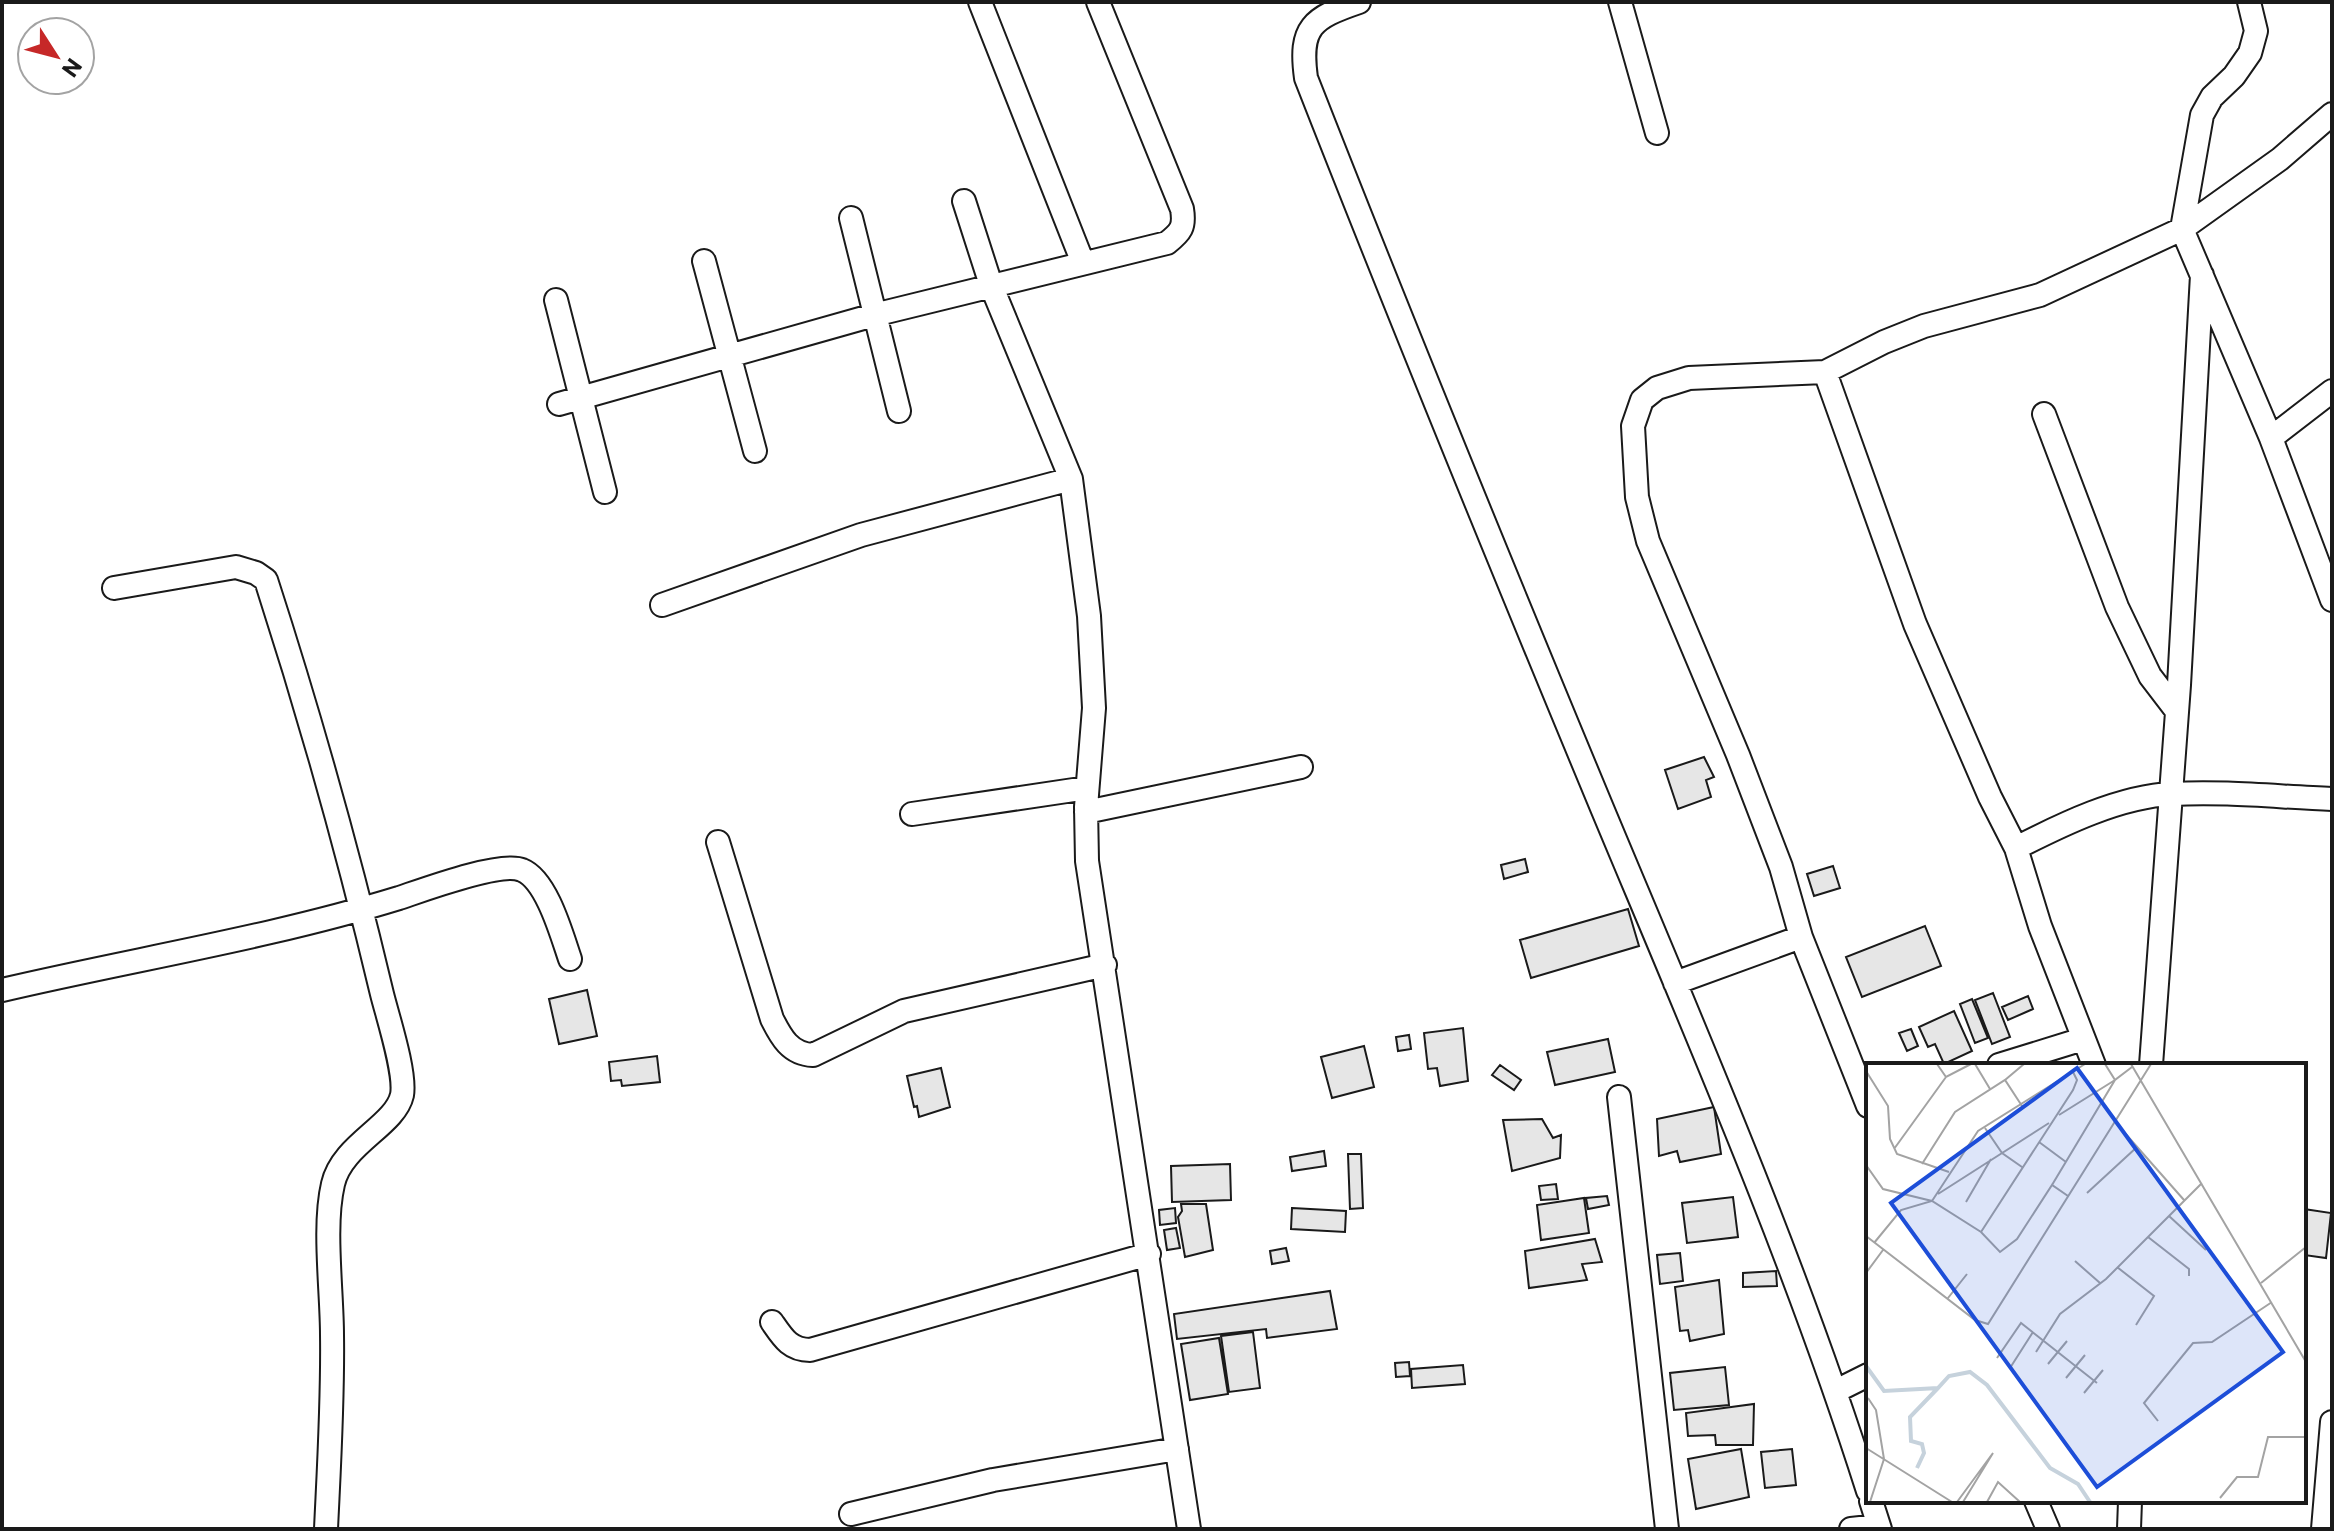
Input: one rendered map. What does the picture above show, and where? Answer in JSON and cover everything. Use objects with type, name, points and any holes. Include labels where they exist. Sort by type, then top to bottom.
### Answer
[{"type":"street","points":[[980,2],[1083,263]]},
{"type":"street","points":[[570,401],[874,315],[1167,243],[1179,234],[1185,224],[1182,209],[1098,2]]},
{"type":"street","points":[[1359,2],[1327,14],[1309,30],[1302,50],[1306,78],[1451,447],[1675,983],[1836,1391],[1866,1485]]},
{"type":"street","points":[[1620,2],[1657,133]]},
{"type":"street","points":[[2249,2],[2256,31],[2250,53],[2234,76],[2212,97],[2202,115],[2182,229],[2271,438],[2332,600]]},
{"type":"street","points":[[1866,1101],[1801,937],[1781,867],[1648,541],[1637,497],[1633,426],[1642,400],[1657,388],[1689,378],[1825,372],[1924,326],[2040,295],[2182,229],[2280,159],[2332,114]]},
{"type":"street","points":[[964,201],[991,285],[1071,479],[1089,616],[1094,708],[1087,788],[1087,861],[1189,1529]]},
{"type":"street","points":[[851,218],[899,411]]},
{"type":"street","points":[[704,261],[755,451]]},
{"type":"street","points":[[2151,1063],[2202,275]]},
{"type":"street","points":[[556,300],[570,401],[605,492]]},
{"type":"street","points":[[1825,372],[1915,624],[1990,797],[2016,848],[2040,926],[2093,1063]]},
{"type":"street","points":[[2271,438],[2332,391]]},
{"type":"street","points":[[2044,414],[2117,607],[2150,676],[2176,710]]},
{"type":"street","points":[[662,605],[861,535],[1071,479]]},
{"type":"street","points":[[114,588],[236,567],[256,573],[266,580],[362,909],[397,1055],[402,1097],[393,1111],[345,1156],[337,1168],[331,1188],[332,1339],[326,1529]]},
{"type":"street","points":[[1086,812],[1301,767]]},
{"type":"street","points":[[912,814],[1087,788]]},
{"type":"street","points":[[2016,848],[2063,824],[2123,804],[2169,794],[2332,799]]},
{"type":"street","points":[[718,842],[772,1019],[782,1038],[803,1055],[813,1055],[904,1011],[1105,965]]},
{"type":"street","points":[[2,990],[362,909],[468,876],[512,867],[522,870],[542,890],[570,959]]},
{"type":"street","points":[[1675,983],[1801,937]]},
{"type":"street","points":[[2005,1063],[2083,1039]]},
{"type":"street","points":[[1619,1097],[1667,1529]]},
{"type":"street","points":[[772,1322],[787,1343],[799,1350],[810,1350],[1149,1254]]},
{"type":"street","points":[[1836,1391],[1866,1376]]},
{"type":"street","points":[[2323,1529],[2315,1491],[2332,1422]]},
{"type":"street","points":[[851,1514],[993,1480],[1177,1449]]},
{"type":"street","points":[[1851,1529],[1880,1528],[1872,1503]]},
{"type":"street","points":[[2037,1503],[2048,1529]]},
{"type":"street","points":[[2129,1529],[2130,1503]]},
{"type":"building","points":[[1704,757],[1714,777],[1706,780],[1711,797],[1678,809],[1665,770]]},
{"type":"building","points":[[1525,859],[1528,872],[1504,879],[1501,865]]},
{"type":"building","points":[[1833,866],[1840,888],[1814,896],[1807,874]]},
{"type":"building","points":[[1628,909],[1639,946],[1531,978],[1520,940]]},
{"type":"building","points":[[1925,926],[1941,966],[1862,997],[1846,957]]},
{"type":"building","points":[[587,990],[597,1036],[559,1044],[549,999]]},
{"type":"building","points":[[1993,993],[2010,1037],[1992,1044],[1975,1000]]},
{"type":"building","points":[[2028,996],[2033,1009],[2008,1020],[2002,1007]]},
{"type":"building","points":[[1972,999],[1988,1038],[1975,1043],[1960,1004]]},
{"type":"building","points":[[1954,1011],[1972,1051],[1944,1063],[1935,1044],[1928,1047],[1919,1027]]},
{"type":"building","points":[[1463,1028],[1468,1081],[1440,1086],[1437,1068],[1428,1069],[1424,1033]]},
{"type":"building","points":[[1911,1029],[1918,1046],[1907,1051],[1899,1033]]},
{"type":"building","points":[[1409,1035],[1411,1049],[1398,1051],[1396,1037]]},
{"type":"building","points":[[1608,1039],[1615,1072],[1555,1085],[1547,1052]]},
{"type":"building","points":[[1364,1046],[1374,1087],[1332,1098],[1321,1057]]},
{"type":"building","points":[[657,1056],[660,1082],[622,1086],[621,1080],[611,1081],[609,1062]]},
{"type":"building","points":[[1500,1065],[1521,1080],[1514,1090],[1492,1075]]},
{"type":"building","points":[[941,1068],[950,1107],[919,1117],[907,1076]]},
{"type":"building","points":[[1714,1107],[1721,1154],[1680,1162],[1677,1151],[1659,1156],[1657,1119]]},
{"type":"building","points":[[1542,1119],[1553,1138],[1561,1135],[1560,1158],[1512,1171],[1503,1120]]},
{"type":"building","points":[[1324,1151],[1326,1166],[1292,1171],[1290,1157]]},
{"type":"building","points":[[1348,1154],[1361,1154],[1363,1208],[1350,1209]]},
{"type":"building","points":[[1230,1164],[1231,1200],[1172,1202],[1171,1166]]},
{"type":"building","points":[[1556,1184],[1558,1199],[1541,1200],[1539,1186]]},
{"type":"building","points":[[1607,1196],[1609,1205],[1588,1209],[1586,1198]]},
{"type":"building","points":[[1733,1197],[1738,1237],[1687,1243],[1682,1203]]},
{"type":"building","points":[[1584,1198],[1589,1233],[1541,1240],[1537,1205]]},
{"type":"building","points":[[1181,1204],[1206,1204],[1213,1250],[1185,1257],[1178,1217],[1182,1211]]},
{"type":"building","points":[[1175,1208],[1176,1223],[1160,1225],[1159,1210]]},
{"type":"building","points":[[1292,1208],[1346,1211],[1345,1232],[1291,1229]]},
{"type":"building","points":[[2306,1209],[2331,1213],[2326,1258],[2306,1255]]},
{"type":"building","points":[[1176,1228],[1180,1248],[1167,1250],[1164,1230]]},
{"type":"building","points":[[1595,1239],[1602,1262],[1582,1264],[1587,1280],[1529,1288],[1525,1251]]},
{"type":"building","points":[[1286,1248],[1289,1261],[1272,1264],[1270,1251]]},
{"type":"building","points":[[1680,1253],[1683,1281],[1660,1284],[1657,1255]]},
{"type":"building","points":[[1776,1271],[1777,1286],[1743,1287],[1743,1273]]},
{"type":"building","points":[[1719,1280],[1724,1334],[1690,1341],[1688,1330],[1680,1331],[1675,1287]]},
{"type":"building","points":[[1330,1291],[1337,1329],[1267,1338],[1266,1329],[1177,1339],[1174,1314]]},
{"type":"building","points":[[1253,1332],[1260,1388],[1229,1392],[1221,1336]]},
{"type":"building","points":[[1219,1338],[1228,1394],[1190,1400],[1181,1344]]},
{"type":"building","points":[[1409,1362],[1410,1376],[1396,1377],[1395,1363]]},
{"type":"building","points":[[1463,1365],[1465,1384],[1412,1388],[1411,1369]]},
{"type":"building","points":[[1725,1367],[1729,1405],[1674,1410],[1670,1373]]},
{"type":"building","points":[[1754,1404],[1753,1445],[1716,1445],[1715,1435],[1688,1436],[1686,1413]]},
{"type":"building","points":[[1741,1449],[1749,1497],[1696,1509],[1688,1459]]},
{"type":"building","points":[[1792,1449],[1796,1485],[1765,1488],[1761,1452]]}]
